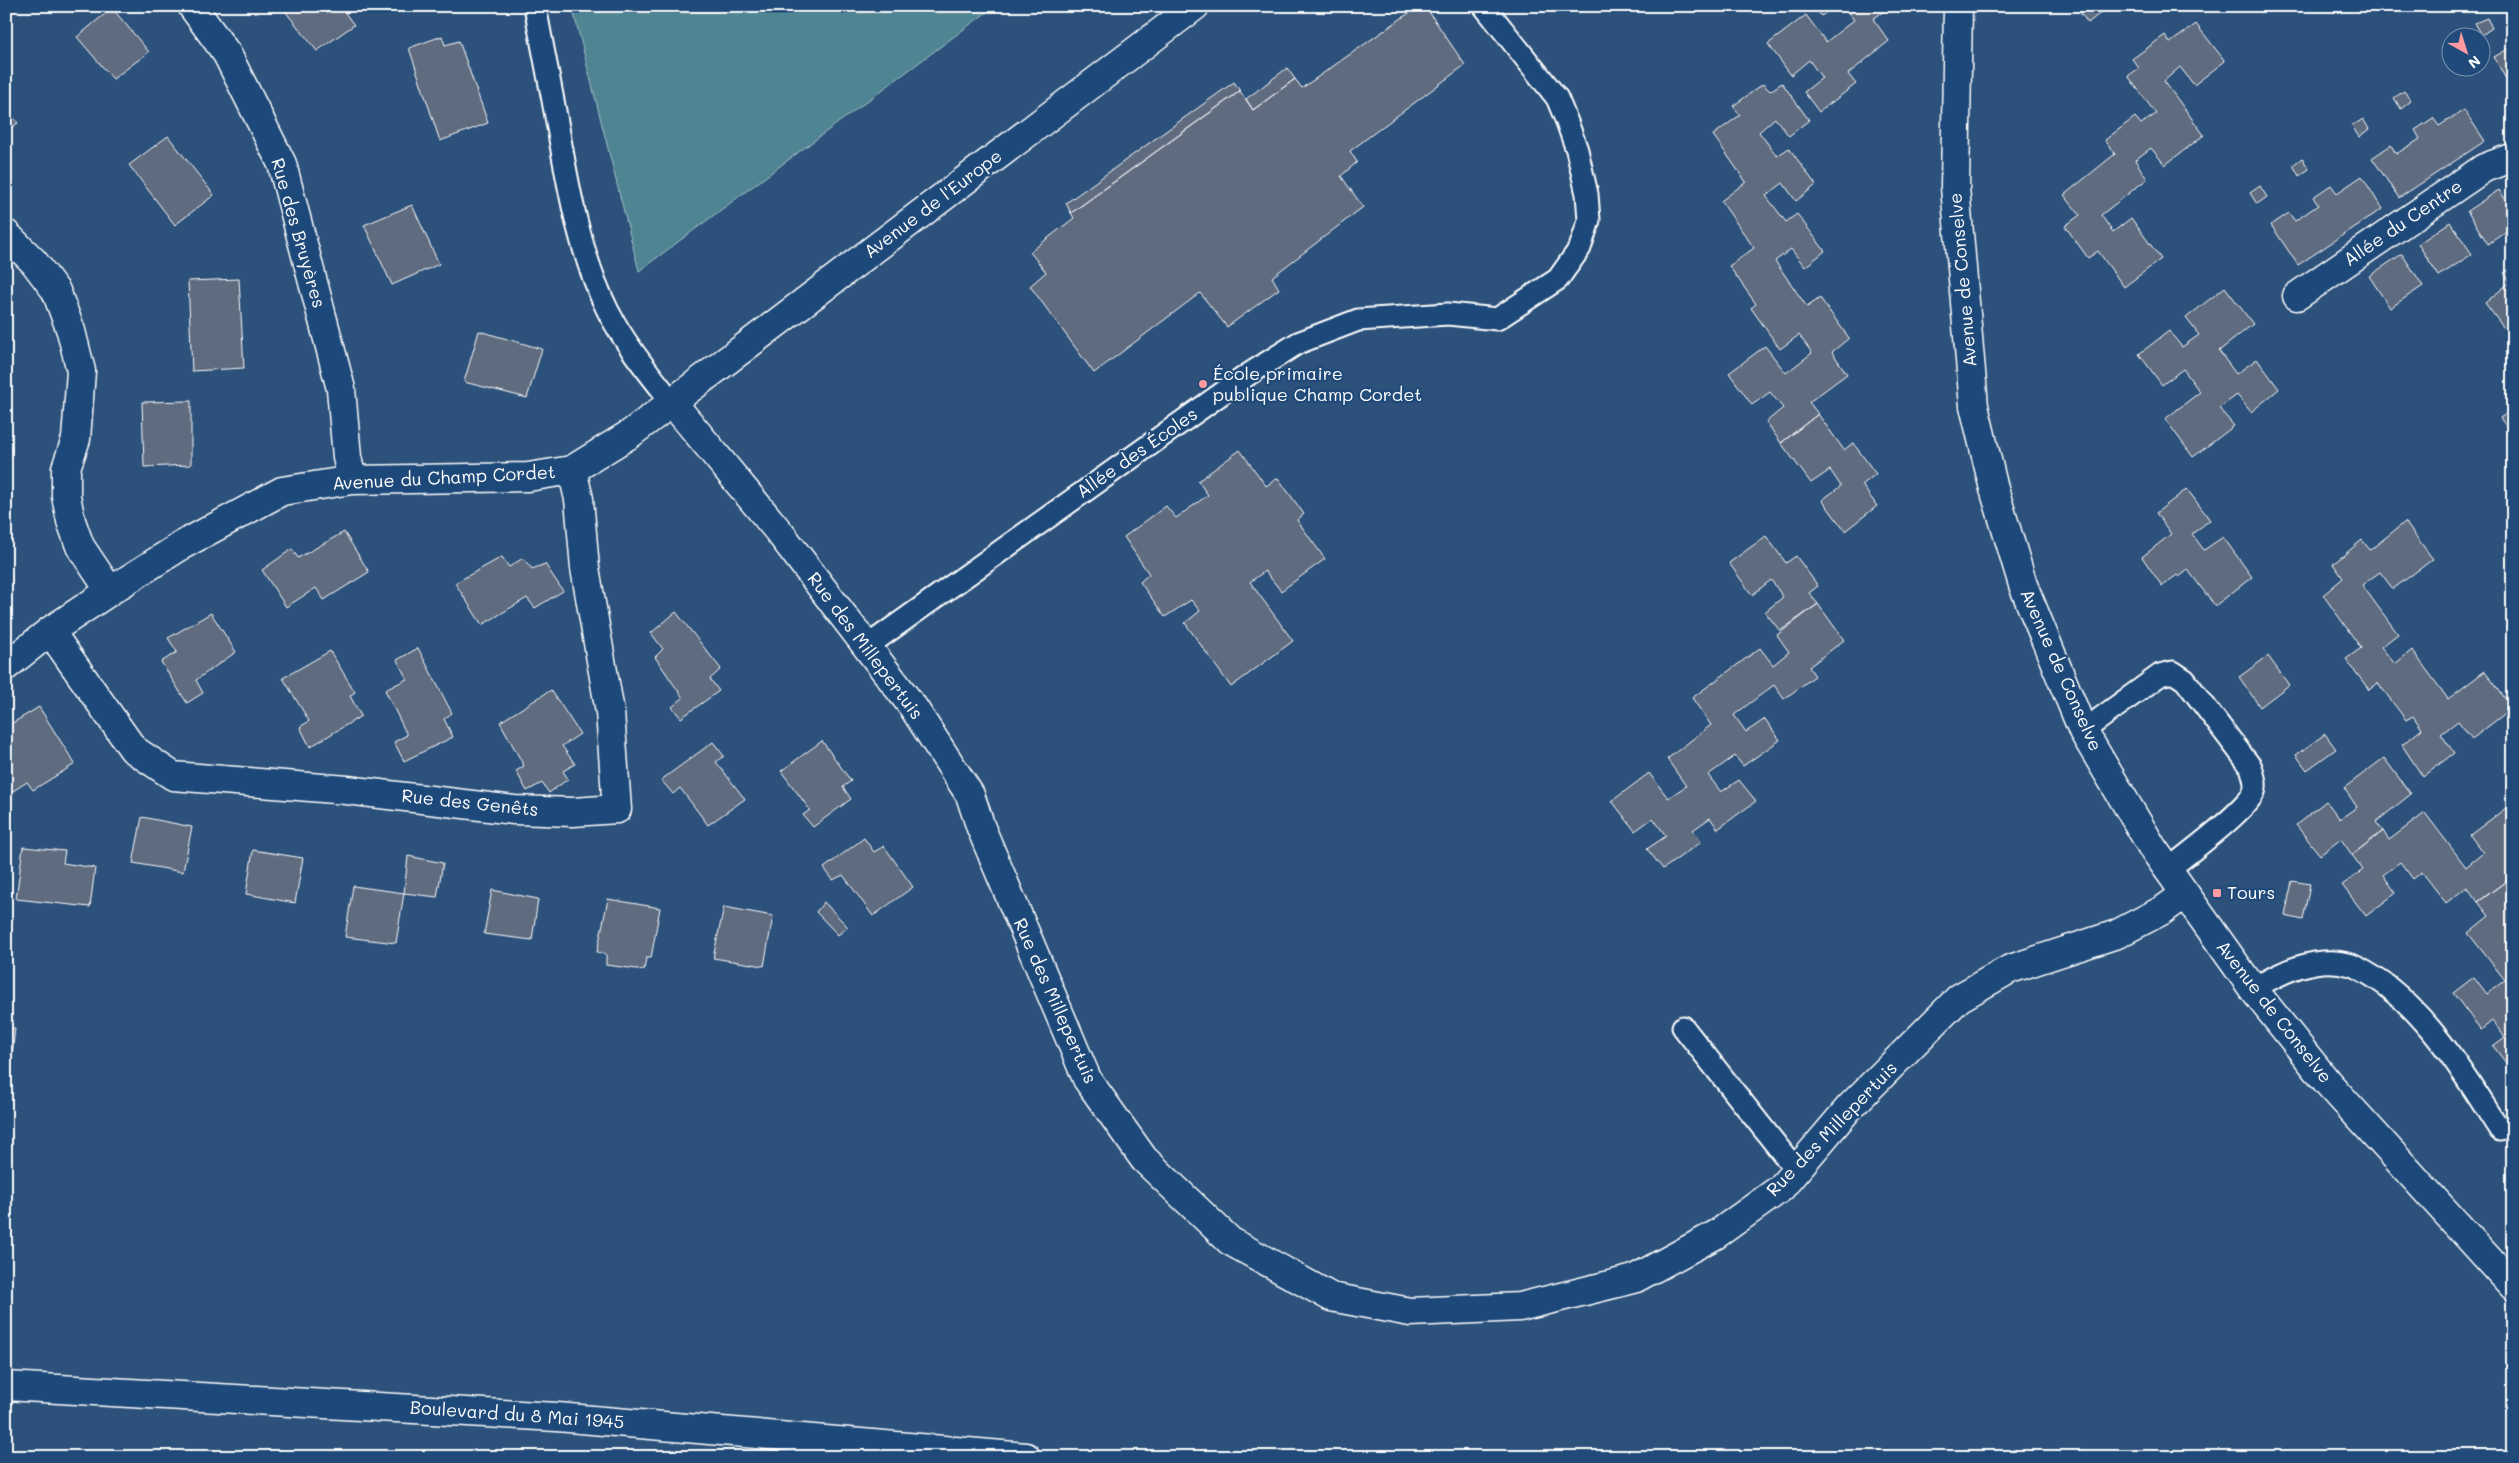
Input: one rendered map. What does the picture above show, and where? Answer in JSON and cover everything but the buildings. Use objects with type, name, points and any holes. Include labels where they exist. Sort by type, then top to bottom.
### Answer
[{"type":"street","name":"Rue des Bruyères","points":[[192,6],[227,54],[282,164],[341,389],[347,457],[352,480]]},
{"type":"street","name":"Avenue de l'Europe","points":[[671,401],[802,305],[1195,6]]},
{"type":"street","name":"Avenue de Conselve","points":[[1958,6],[1955,187],[1974,406],[1994,489],[2023,585],[2083,731],[2152,847],[2253,989],[2328,1083],[2513,1286]]},
{"type":"street","name":"Allée du Centre","points":[[2297,296],[2484,168],[2508,159],[2513,160]]},
{"type":"street","points":[[6,234],[34,262],[56,291],[71,330],[81,371],[76,439],[66,468],[66,496],[70,521],[80,546],[110,591]]},
{"type":"street","name":"Avenue du Champ Cordet","points":[[6,666],[50,631],[184,544],[282,491],[352,480],[528,477],[572,470],[630,434],[671,401]]},
{"type":"street","name":"Rue des Millepertuis","points":[[671,401],[780,533],[912,707],[970,795],[981,828],[1087,1079],[1144,1159],[1230,1241],[1331,1297],[1410,1312],[1520,1307],[1634,1279],[1717,1234],[1780,1188],[1849,1108],[1959,998],[2010,968],[2117,934],[2163,910],[2185,894]]},
{"type":"street","name":"Rue des Genêts","points":[[50,631],[132,749],[173,776],[347,790],[514,810],[573,812],[617,809],[610,712],[585,568],[579,500],[572,470]]},
{"type":"street","name":"Boulevard du 8 Mai 1945","points":[[6,1386],[557,1417],[1026,1457]]},
{"type":"lane","points":[[535,6],[567,178],[581,236],[593,274],[608,310],[628,346],[671,401]]},
{"type":"lane","name":"Allée des Écoles","points":[[866,647],[1233,385],[1298,343],[1358,320],[1448,314],[1497,319],[1558,279],[1580,248],[1589,220],[1587,194],[1578,150],[1557,98],[1484,6]]},
{"type":"lane","points":[[2083,731],[2160,675],[2173,672],[2185,680],[2251,767],[2255,780],[2254,793],[2234,814],[2168,870]]},
{"type":"lane","points":[[2253,989],[2276,975],[2299,967],[2326,962],[2351,965],[2378,980],[2410,1004],[2438,1035],[2500,1130]]},
{"type":"lane","points":[[1683,1027],[1796,1170]]},
{"type":"green space","points":[[572,6],[995,6],[639,271]]},
{"type":"place","name":"École primaire publique Champ Cordet","points":[[1203,384]]},
{"type":"place","name":"Tours","points":[[2217,893]]}]
